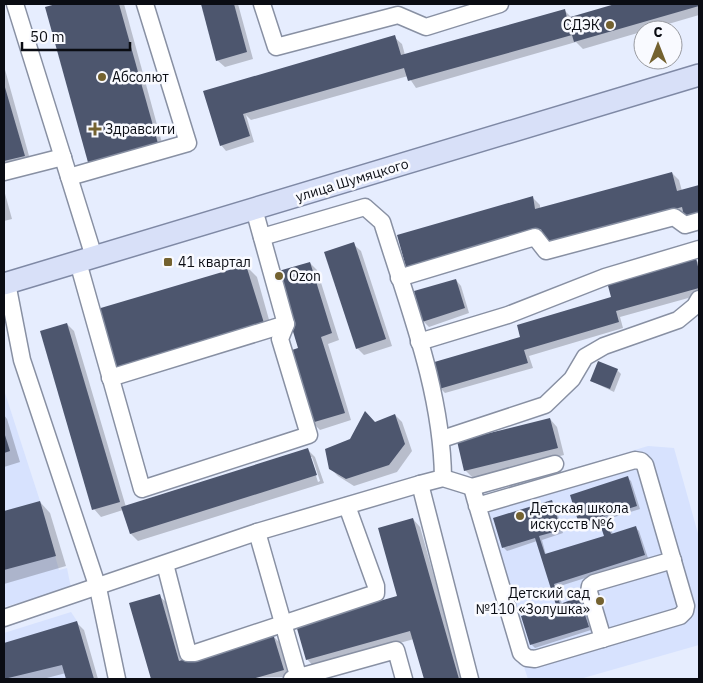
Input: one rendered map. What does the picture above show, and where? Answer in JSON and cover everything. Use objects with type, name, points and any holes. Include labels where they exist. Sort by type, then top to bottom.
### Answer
[{"type":"main road","name":"улица Шумяцкого","points":[[5,284],[699,75]]},
{"type":"lane","points":[[15,4],[69,177],[110,378],[142,488],[309,435],[280,340],[286,324],[254,209]]},
{"type":"lane","points":[[69,177],[188,143],[145,4]]},
{"type":"lane","points":[[262,4],[276,48],[398,15],[426,27],[500,4]]},
{"type":"lane","points":[[4,172],[63,157]]},
{"type":"lane","points":[[262,237],[365,207],[382,222],[432,386],[442,439],[444,478]]},
{"type":"lane","points":[[399,278],[534,238],[546,251],[674,217],[685,225],[699,221]]},
{"type":"lane","points":[[419,342],[508,315],[605,277],[699,249]]},
{"type":"lane","points":[[5,284],[22,360],[98,588],[117,679]]},
{"type":"lane","points":[[442,439],[545,405],[572,379],[585,357],[604,346],[678,320],[695,306],[699,299]]},
{"type":"lane","points":[[110,378],[286,324]]},
{"type":"lane","points":[[472,487],[477,506],[521,654],[527,658],[535,659],[603,639],[680,616],[685,611],[686,606],[673,560],[645,465],[641,460],[635,460],[477,506]]},
{"type":"lane","points":[[4,618],[98,588],[257,532],[420,484],[444,478],[472,487],[555,464]]},
{"type":"lane","points":[[420,484],[470,679]]},
{"type":"lane","points":[[165,564],[188,653],[195,653],[376,593],[376,586],[347,506]]},
{"type":"lane","points":[[257,532],[284,623],[296,679],[396,650],[404,679]]},
{"type":"lane","points":[[603,639],[589,592],[590,586],[594,583],[673,560]]},
{"type":"shaded area","points":[[4,390],[40,501],[59,570],[67,568],[71,588],[4,607]]},
{"type":"shaded area","name":"Детский сад №110 «Золушка»","points":[[648,446],[674,448],[699,537],[699,645],[580,679],[528,679],[523,664],[519,665],[469,500]]},
{"type":"shaded area","points":[[71,612],[77,621],[94,679],[4,679],[4,633]]},
{"type":"building","name":"Абсолют","points":[[56,4],[119,4],[159,147],[89,166],[45,7]]},
{"type":"building","points":[[201,4],[234,4],[247,52],[216,61]]},
{"type":"building","points":[[615,4],[699,4],[699,6],[650,20],[633,20],[633,25],[574,42],[572,35],[408,81],[404,68],[243,114],[250,136],[220,146],[203,91],[395,35],[401,55],[565,9],[567,18]]},
{"type":"building","points":[[4,84],[25,156],[4,161]]},
{"type":"building","points":[[672,172],[677,191],[699,185],[699,217],[685,220],[682,207],[545,245],[541,229],[406,267],[397,235],[533,196],[535,209]]},
{"type":"building","points":[[354,242],[386,339],[356,349],[324,252]]},
{"type":"building","points":[[696,258],[699,271],[699,288],[616,311],[619,322],[524,350],[528,363],[439,389],[431,363],[520,337],[517,325],[611,297],[607,282]]},
{"type":"building","points":[[310,262],[332,333],[321,337],[345,413],[311,423],[289,351],[298,348],[275,272]]},
{"type":"building","points":[[246,265],[264,323],[113,371],[94,310]]},
{"type":"building","points":[[456,279],[465,308],[422,322],[414,291]]},
{"type":"building","points":[[67,323],[120,502],[92,510],[40,331]]},
{"type":"building","points":[[598,361],[618,369],[610,389],[590,381]]},
{"type":"building","points":[[365,411],[375,422],[395,414],[405,444],[389,465],[346,479],[329,469],[325,449],[350,439]]},
{"type":"building","points":[[550,418],[558,448],[464,471],[457,441]]},
{"type":"building","points":[[4,432],[10,451],[4,453]]},
{"type":"building","points":[[308,448],[317,475],[130,534],[121,507]]},
{"type":"building","points":[[628,476],[637,506],[605,516],[611,534],[636,526],[645,555],[554,584],[560,604],[579,597],[589,627],[530,645],[521,616],[556,605],[535,538],[502,548],[493,518],[552,500],[561,530],[539,536],[545,554],[604,536],[598,518],[579,524],[570,495]]},
{"type":"building","points":[[40,501],[56,556],[4,570],[4,511]]},
{"type":"building","points":[[413,518],[459,679],[424,679],[410,631],[306,660],[296,625],[397,596],[378,528]]},
{"type":"building","points":[[160,594],[179,661],[273,634],[284,670],[252,679],[151,679],[129,603]]},
{"type":"building","points":[[77,621],[94,679],[66,679],[62,665],[4,679],[4,643]]},
{"type":"place","name":"СДЭК","points":[[610,25]]},
{"type":"place","name":"Абсолют","points":[[102,77]]},
{"type":"place","name":"Здравсити","points":[[95,129]]},
{"type":"place","name":"41 квартал","points":[[168,262]]},
{"type":"place","name":"Ozon","points":[[279,276]]},
{"type":"place","name":"Детская школа искусств №6","points":[[520,516]]},
{"type":"place","name":"Детский сад №110 «Золушка»","points":[[600,601]]}]
